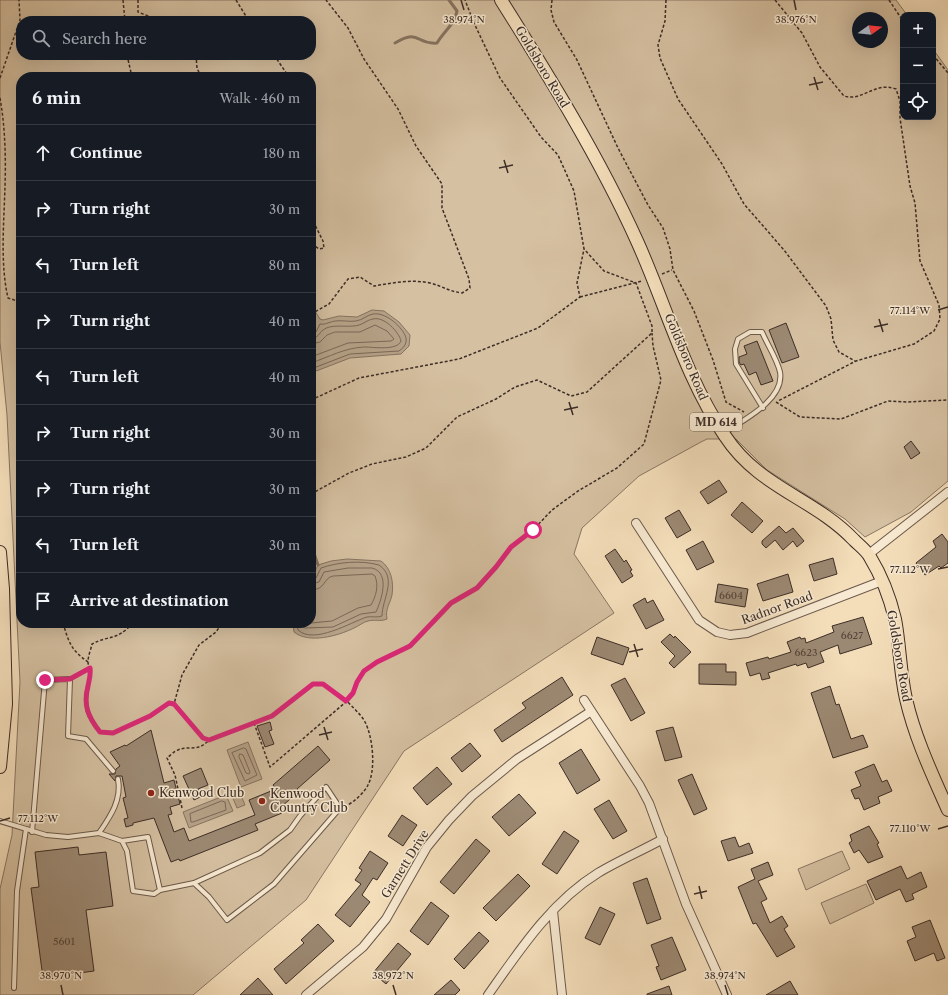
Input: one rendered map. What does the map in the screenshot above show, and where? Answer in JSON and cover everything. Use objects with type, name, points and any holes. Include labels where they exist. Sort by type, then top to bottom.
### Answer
[{"type":"main road","name":"Goldsboro Road","points":[[501,0],[564,102],[621,208],[637,241],[696,383],[723,434],[749,466],[836,524],[869,554],[882,581],[895,619],[905,696],[920,749],[948,810]]},
{"type":"main road","points":[[0,552],[3,589],[6,704],[0,766]]},
{"type":"street","points":[[869,554],[948,492]]},
{"type":"street","name":"Radnor Road","points":[[636,523],[699,620],[717,632],[730,634],[747,633],[882,581]]},
{"type":"street","points":[[584,700],[590,712],[640,786],[649,803],[689,910],[727,995]]},
{"type":"street","name":"Garnett Drive","points":[[306,995],[363,947],[386,919],[427,847],[449,820],[472,796],[518,758],[590,712]]},
{"type":"street","points":[[488,995],[523,945],[569,895],[597,874],[663,840]]},
{"type":"street","points":[[553,912],[562,995]]},
{"type":"lane","points":[[723,434],[762,408],[779,384],[780,371],[762,332],[750,332],[738,339],[735,349],[736,364],[762,408]]},
{"type":"lane","points":[[32,832],[45,680],[70,679],[68,736],[86,739],[113,771]]},
{"type":"lane","points":[[99,834],[111,815],[117,799],[118,779]]},
{"type":"lane","points":[[122,840],[127,851],[133,891],[154,894],[160,890],[194,883],[260,853],[290,830],[300,816],[326,787],[340,808],[274,884],[227,920],[209,897],[194,883]]},
{"type":"lane","points":[[0,821],[32,832],[68,837],[99,834],[122,840],[148,837],[160,890]]},
{"type":"lane","points":[[14,988],[17,891],[26,829]]},
{"type":"path","points":[[19,0],[20,16]]},
{"type":"path","points":[[123,0],[125,16]]},
{"type":"path","points":[[138,0],[138,12],[148,16]]},
{"type":"path","points":[[236,0],[246,16]]},
{"type":"path","points":[[316,311],[329,304],[348,279],[360,277],[374,286],[402,281],[430,283],[450,292],[462,293],[470,288],[469,279],[442,208],[442,184],[416,146],[398,109],[364,59],[348,28],[326,0]]},
{"type":"path","points":[[465,0],[474,23],[500,78],[541,137],[558,155],[574,191],[584,249],[577,283],[580,297]]},
{"type":"path","points":[[552,0],[551,10],[554,22],[577,60],[618,148],[662,228],[670,249],[673,270],[694,311],[726,402],[744,412],[762,408]]},
{"type":"path","points":[[666,0],[665,21],[658,45],[660,58],[678,99],[722,164],[744,204],[784,250],[826,306],[831,319],[833,340],[838,352],[856,361]]},
{"type":"path","points":[[775,0],[802,33],[820,67],[844,96],[854,97],[878,87],[888,86],[896,89],[900,101],[900,118],[910,186],[915,203],[920,261],[939,305],[940,319],[934,331],[914,344],[856,361],[776,402],[800,417],[841,419],[888,401],[906,402],[948,400]]},
{"type":"path","points":[[889,0],[900,16]]},
{"type":"path","points":[[0,78],[16,32]]},
{"type":"path","points":[[936,59],[948,73]]},
{"type":"path","points":[[128,60],[131,72]]},
{"type":"path","points":[[196,60],[199,72]]},
{"type":"path","points":[[277,60],[286,72]]},
{"type":"path","points":[[0,98],[3,114],[5,186],[0,237],[2,285],[8,298],[16,302]]},
{"type":"path","points":[[316,227],[323,241],[324,248],[319,249],[316,247]]},
{"type":"path","points":[[254,723],[270,767],[346,701],[353,693],[357,682],[364,671],[377,662],[410,646],[451,603],[477,588],[496,567],[511,547],[533,530],[552,510],[578,491],[617,468],[644,444],[661,380],[653,346],[652,326],[636,283],[604,271],[584,249]]},
{"type":"path","points":[[316,397],[359,378],[459,359],[538,328],[580,297],[636,283]]},
{"type":"path","points":[[316,491],[350,472],[372,464],[406,457],[426,448],[457,417],[496,399],[515,387],[537,380],[571,396],[587,392],[652,333]]},
{"type":"path","points":[[64,628],[73,650],[88,662]]},
{"type":"path","points":[[128,628],[122,635],[100,640],[92,644],[88,662],[91,673],[86,692],[85,708],[90,721],[100,732],[113,733],[150,716],[169,703],[174,704],[203,738],[209,740]]},
{"type":"path","points":[[174,704],[182,674],[199,644],[216,632],[219,628]]},
{"type":"path","points":[[70,679],[90,668]]},
{"type":"path","points":[[182,808],[175,775],[167,758],[179,749],[193,749],[205,744],[209,740],[272,716],[313,684],[323,684],[346,701],[365,721],[373,741],[373,761],[369,785],[352,803],[340,808]]},
{"type":"shaded area","points":[[0,0],[896,0],[905,12],[900,12],[900,120],[936,120],[936,53],[948,70],[948,481],[911,512],[865,537],[845,519],[767,470],[736,439],[707,439],[639,476],[582,528],[574,554],[614,613],[404,751],[306,900],[193,995],[0,995],[0,889],[12,835],[20,682],[17,628],[316,628],[316,72],[16,72],[16,600],[7,415],[0,342]]},
{"type":"shaded area","points":[[842,851],[850,869],[806,890],[798,869]]},
{"type":"shaded area","points":[[866,884],[874,903],[830,924],[821,903]]},
{"type":"water","points":[[372,310],[384,311],[399,322],[410,335],[409,346],[401,354],[350,358],[316,371],[316,313],[320,319],[323,320],[339,316],[357,317]]},
{"type":"water","points":[[347,559],[381,561],[387,567],[391,576],[393,590],[387,609],[387,619],[366,622],[340,634],[324,638],[307,638],[300,636],[294,632],[294,628],[316,628],[316,569],[318,565],[331,561]]},
{"type":"water","points":[[248,742],[262,779],[241,787],[227,750]]},
{"type":"water","points":[[240,793],[245,805],[237,808],[232,796]]},
{"type":"water","points":[[226,795],[233,811],[189,828],[183,812]]},
{"type":"building","points":[[786,323],[799,357],[782,363],[769,330]]},
{"type":"building","points":[[757,341],[773,381],[761,385],[756,372],[749,375],[744,364],[741,365],[739,362],[739,357],[747,354],[744,346]]},
{"type":"building","points":[[911,441],[920,453],[911,459],[904,447]]},
{"type":"building","points":[[719,480],[727,492],[708,504],[700,492]]},
{"type":"building","points":[[742,502],[763,521],[752,533],[731,515]]},
{"type":"building","points":[[679,510],[691,530],[677,538],[665,518]]},
{"type":"building","points":[[779,526],[786,533],[793,528],[804,541],[797,547],[793,541],[783,550],[775,540],[766,548],[762,544],[762,541]]},
{"type":"building","points":[[942,534],[948,542],[948,563],[941,568],[939,566],[925,575],[916,563],[936,547],[933,541]]},
{"type":"building","points":[[703,541],[714,562],[697,570],[686,550]]},
{"type":"building","points":[[615,549],[624,562],[626,560],[632,570],[630,571],[633,576],[622,583],[605,556]]},
{"type":"building","points":[[833,558],[837,574],[814,581],[809,565]]},
{"type":"building","points":[[788,574],[793,592],[763,601],[757,584]]},
{"type":"building","points":[[718,584],[748,589],[745,607],[715,602]]},
{"type":"building","points":[[645,598],[647,603],[653,600],[664,620],[646,629],[633,605]]},
{"type":"building","points":[[863,617],[872,644],[840,654],[838,645],[820,652],[824,662],[808,668],[806,663],[797,666],[796,664],[768,673],[770,678],[762,680],[760,673],[750,676],[746,663],[768,657],[769,659],[791,652],[787,642],[800,637],[801,639],[805,638],[806,643],[834,632],[832,626]]},
{"type":"building","points":[[670,634],[674,638],[675,636],[691,652],[674,668],[669,663],[675,656],[661,642]]},
{"type":"building","points":[[597,637],[629,648],[623,665],[591,654]]},
{"type":"building","points":[[699,664],[726,664],[726,672],[736,672],[736,685],[699,684]]},
{"type":"building","points":[[562,677],[573,695],[502,742],[494,730],[526,708],[522,703]]},
{"type":"building","points":[[625,678],[645,713],[631,721],[611,685]]},
{"type":"building","points":[[830,686],[836,705],[839,704],[851,739],[863,735],[868,747],[833,758],[811,693]]},
{"type":"building","points":[[270,722],[272,730],[269,731],[274,744],[265,747],[257,726]]},
{"type":"building","points":[[673,727],[682,757],[665,761],[656,731]]},
{"type":"building","name":"Kenwood Club","points":[[151,730],[164,783],[174,780],[180,804],[170,807],[172,814],[168,815],[174,832],[184,828],[189,841],[255,815],[249,800],[276,789],[273,785],[318,746],[330,760],[297,789],[299,791],[280,808],[282,813],[255,824],[258,830],[180,861],[179,859],[171,862],[154,818],[133,823],[133,825],[126,827],[124,819],[128,818],[123,798],[126,797],[122,776],[116,776],[115,781],[109,774],[115,774],[116,769],[120,766],[110,752],[125,745],[126,746]]},
{"type":"building","points":[[470,743],[481,756],[462,772],[451,758]]},
{"type":"building","points":[[581,749],[600,780],[577,794],[559,763]]},
{"type":"building","points":[[874,764],[882,782],[887,780],[892,791],[878,797],[880,803],[864,810],[859,798],[855,799],[851,790],[861,786],[855,772]]},
{"type":"building","points":[[437,767],[452,784],[427,805],[413,788]]},
{"type":"building","points":[[201,768],[208,785],[198,789],[202,796],[194,800],[183,776]]},
{"type":"building","points":[[692,774],[707,809],[694,815],[678,780]]},
{"type":"building","points":[[519,794],[536,813],[509,836],[492,817]]},
{"type":"building","points":[[609,800],[627,831],[613,839],[594,809]]},
{"type":"building","points":[[402,815],[417,825],[403,846],[388,836]]},
{"type":"building","points":[[869,826],[879,843],[877,844],[883,857],[868,863],[859,850],[854,853],[849,843],[852,841],[850,835]]},
{"type":"building","points":[[564,831],[579,841],[557,874],[542,864]]},
{"type":"building","points":[[735,837],[739,847],[749,843],[753,853],[728,861],[721,841]]},
{"type":"building","points":[[476,839],[490,851],[454,894],[440,882]]},
{"type":"building","points":[[78,847],[79,855],[106,852],[113,906],[86,910],[94,971],[43,978],[31,888],[39,887],[35,852]]},
{"type":"building","points":[[370,851],[388,863],[377,880],[373,878],[362,895],[370,902],[350,927],[335,915],[361,884],[355,880],[362,870],[359,868]]},
{"type":"building","points":[[768,862],[773,875],[758,881],[767,899],[761,902],[770,923],[782,916],[788,926],[784,929],[795,947],[777,957],[756,923],[753,924],[738,887],[755,879],[751,869]]},
{"type":"building","points":[[901,866],[907,879],[921,872],[927,887],[912,894],[914,899],[906,902],[900,889],[876,900],[867,881]]},
{"type":"building","points":[[518,874],[530,886],[496,921],[483,908]]},
{"type":"building","points":[[647,878],[661,919],[647,924],[633,883]]},
{"type":"building","points":[[431,902],[449,916],[428,945],[410,931]]},
{"type":"building","points":[[600,907],[615,914],[600,945],[585,938]]},
{"type":"building","points":[[930,920],[945,958],[937,961],[934,953],[915,961],[907,941],[916,937],[912,927]]},
{"type":"building","points":[[318,924],[334,941],[286,984],[274,969],[304,943],[301,940]]},
{"type":"building","points":[[479,932],[489,941],[464,969],[454,959]]},
{"type":"building","points":[[672,937],[686,970],[661,980],[656,967],[659,966],[651,945]]},
{"type":"building","points":[[398,943],[411,954],[386,984],[373,973]]},
{"type":"building","points":[[258,978],[273,995],[240,995]]},
{"type":"building","points":[[451,980],[460,990],[455,995],[434,995]]},
{"type":"building","points":[[790,981],[798,995],[766,995]]},
{"type":"building","points":[[669,986],[672,995],[647,995],[647,994]]},
{"type":"waterway","points":[[395,43],[409,37],[418,38],[425,42],[437,43],[452,24],[456,16],[457,11],[449,0]]},
{"type":"waterway","points":[[316,559],[318,565]]},
{"type":"place","name":"Kenwood Club","points":[[151,793]]},
{"type":"place","name":"Kenwood Country Club","points":[[262,801]]},
{"type":"route","points":[[45,680],[70,679],[90,668],[91,673],[86,692],[85,708],[90,721],[100,732],[113,733],[150,716],[169,703],[174,704],[203,738],[209,740],[272,716],[313,684],[323,684],[346,701],[353,693],[357,682],[364,671],[377,662],[410,646],[420,638],[433,620],[451,603],[477,588],[496,567],[511,547],[533,530]]}]
